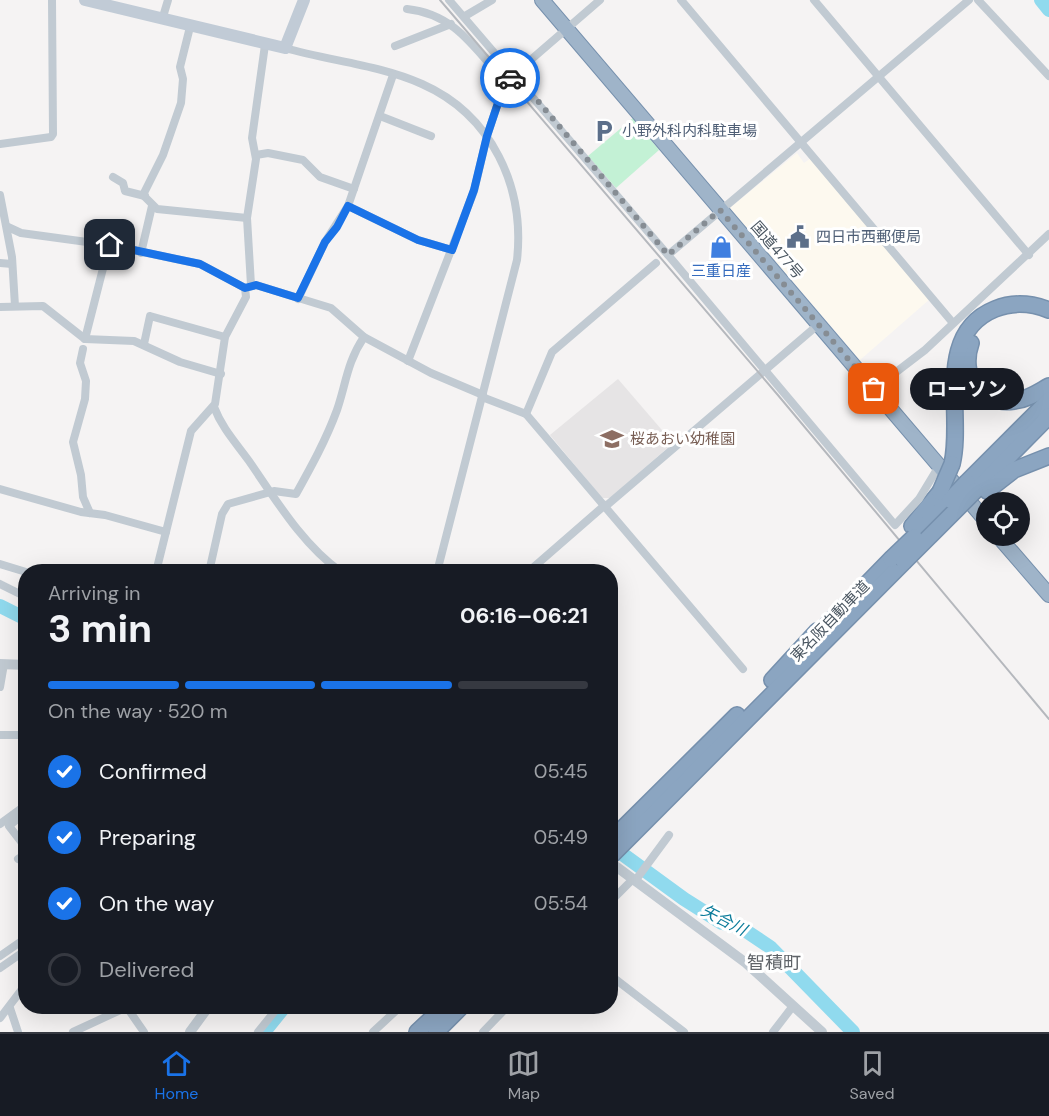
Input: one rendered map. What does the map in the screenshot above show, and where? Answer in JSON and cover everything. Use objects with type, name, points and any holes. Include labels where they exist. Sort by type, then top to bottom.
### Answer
[{"type":"highway","name":"国道477号","points":[[542,0],[874,389],[946,465],[976,507]]},
{"type":"highway","points":[[945,496],[946,465],[957,433],[955,368],[960,345],[965,335],[979,318],[998,308],[1021,304],[1049,310]]},
{"type":"highway","points":[[1049,319],[1021,313],[992,320],[971,342],[967,360],[974,386],[989,398],[1017,401],[1049,386]]},
{"type":"highway","name":"東名阪自動車道","points":[[915,537],[945,496],[974,490],[1049,400]]},
{"type":"highway","name":"東名阪自動車道","points":[[618,848],[772,680],[915,537],[974,490],[1049,417]]},
{"type":"highway","points":[[974,490],[1049,456]]},
{"type":"highway","points":[[1007,546],[1049,595]]},
{"type":"highway","name":"東名阪自動車道","points":[[618,835],[652,808],[894,558]]},
{"type":"highway","points":[[417,1032],[436,1014]]},
{"type":"highway","points":[[436,1032],[454,1014]]},
{"type":"main road","points":[[85,0],[285,48],[304,0]]},
{"type":"street","points":[[0,144],[51,137],[53,134],[52,0]]},
{"type":"street","points":[[162,20],[168,0]]},
{"type":"street","points":[[449,0],[515,74],[895,525],[946,465]]},
{"type":"street","points":[[465,16],[492,0]]},
{"type":"street","points":[[408,361],[474,190],[487,136],[505,82],[600,0]]},
{"type":"street","points":[[681,0],[953,323]]},
{"type":"street","points":[[814,0],[1029,255]]},
{"type":"street","points":[[668,255],[969,0]]},
{"type":"street","points":[[978,0],[1049,76]]},
{"type":"street","points":[[407,9],[435,14],[451,24],[505,82]]},
{"type":"street","points":[[394,46],[451,24]]},
{"type":"street","points":[[145,196],[163,155],[181,103],[183,78],[180,67],[190,27]]},
{"type":"street","points":[[158,564],[191,431],[214,406],[221,374],[225,337],[246,297],[248,286],[246,218],[256,155],[252,138],[265,45]]},
{"type":"street","points":[[285,48],[393,75],[421,84],[447,97],[468,113],[487,136],[502,161],[512,185],[518,212],[519,237],[515,267],[439,564]]},
{"type":"street","points":[[298,298],[325,242],[337,227],[348,206],[393,75]]},
{"type":"street","points":[[380,116],[431,136]]},
{"type":"street","points":[[256,155],[268,153],[303,160],[320,177],[354,189]]},
{"type":"street","points":[[113,177],[123,183],[125,190],[145,196],[152,206],[246,218]]},
{"type":"street","points":[[0,195],[8,227],[15,306]]},
{"type":"street","points":[[141,253],[152,206]]},
{"type":"street","points":[[348,206],[418,240],[452,250]]},
{"type":"street","points":[[8,227],[21,234],[110,245],[200,264],[248,286],[298,298],[336,311],[364,337],[408,361],[526,414],[743,669]]},
{"type":"street","points":[[874,389],[925,350],[1049,234]]},
{"type":"street","points":[[85,339],[110,245]]},
{"type":"street","points":[[0,263],[12,264]]},
{"type":"street","points":[[526,414],[552,352],[656,263]]},
{"type":"street","points":[[0,307],[39,306],[48,309],[85,339],[120,338],[144,344],[180,362],[221,374]]},
{"type":"street","points":[[144,344],[150,316],[225,337]]},
{"type":"street","points":[[537,564],[819,324]]},
{"type":"street","points":[[211,564],[225,506],[268,492],[296,494],[322,448],[336,412],[347,369],[364,337]]},
{"type":"street","points":[[83,349],[80,363],[86,381],[85,399],[74,442],[83,497],[90,513]]},
{"type":"street","points":[[214,406],[227,433],[268,492],[330,564]]},
{"type":"street","points":[[0,489],[90,513],[105,514],[166,532]]},
{"type":"street","points":[[0,564],[18,570]]},
{"type":"street","points":[[0,585],[18,593]]},
{"type":"street","points":[[0,687],[2,664],[18,665]]},
{"type":"street","points":[[0,735],[18,735]]},
{"type":"street","points":[[0,824],[18,811]]},
{"type":"street","points":[[18,819],[9,826],[18,838]]},
{"type":"street","points":[[618,895],[636,879],[669,835]]},
{"type":"street","points":[[618,867],[746,963],[822,1032]]},
{"type":"street","points":[[0,956],[18,944]]},
{"type":"street","points":[[0,968],[18,956]]},
{"type":"street","points":[[618,981],[684,1032]]},
{"type":"street","points":[[0,1017],[18,996]]},
{"type":"street","points":[[773,1032],[793,1006]]},
{"type":"street","points":[[10,1008],[18,1032]]},
{"type":"street","points":[[73,1032],[112,1014]]},
{"type":"street","points":[[132,1014],[144,1032]]},
{"type":"street","points":[[190,1032],[203,1014]]},
{"type":"street","points":[[258,1032],[273,1014]]},
{"type":"street","points":[[373,1032],[392,1014]]},
{"type":"street","points":[[483,1032],[499,1014]]},
{"type":"shaded area","points":[[797,153],[804,163],[811,158],[930,299],[860,360],[730,208]]},
{"type":"shaded area","name":"桜あおい幼稚園","points":[[618,379],[673,443],[610,498],[602,498],[550,435]]},
{"type":"green space","points":[[633,118],[659,150],[616,188],[588,156]]},
{"type":"waterway","points":[[1041,0],[1049,10]]},
{"type":"waterway","name":"矢合川","points":[[0,606],[18,615]]},
{"type":"waterway","name":"矢合川","points":[[618,851],[684,899],[722,923],[740,927],[770,947],[853,1032]]},
{"type":"waterway","points":[[264,1032],[279,1014]]},
{"type":"railway","points":[[440,0],[777,394],[1049,719]]},
{"type":"way so far","points":[[510,78],[515,74],[668,255],[720,210],[874,389]]},
{"type":"place","name":"小野外科内科駐車場","points":[[604,131]]},
{"type":"place","name":"四日市西郵便局","points":[[798,237]]},
{"type":"place","name":"三重日産","points":[[721,247]]},
{"type":"place","name":"ローソン","points":[[874,389]]},
{"type":"place","name":"桜あおい幼稚園","points":[[612,439]]},
{"type":"district","name":"智積町","points":[[774,963]]},
{"type":"route","points":[[110,245],[147,255],[200,264],[245,288],[256,285],[298,298],[325,242],[337,227],[348,206],[418,240],[452,250],[474,190],[487,136],[505,82],[510,78]]}]
